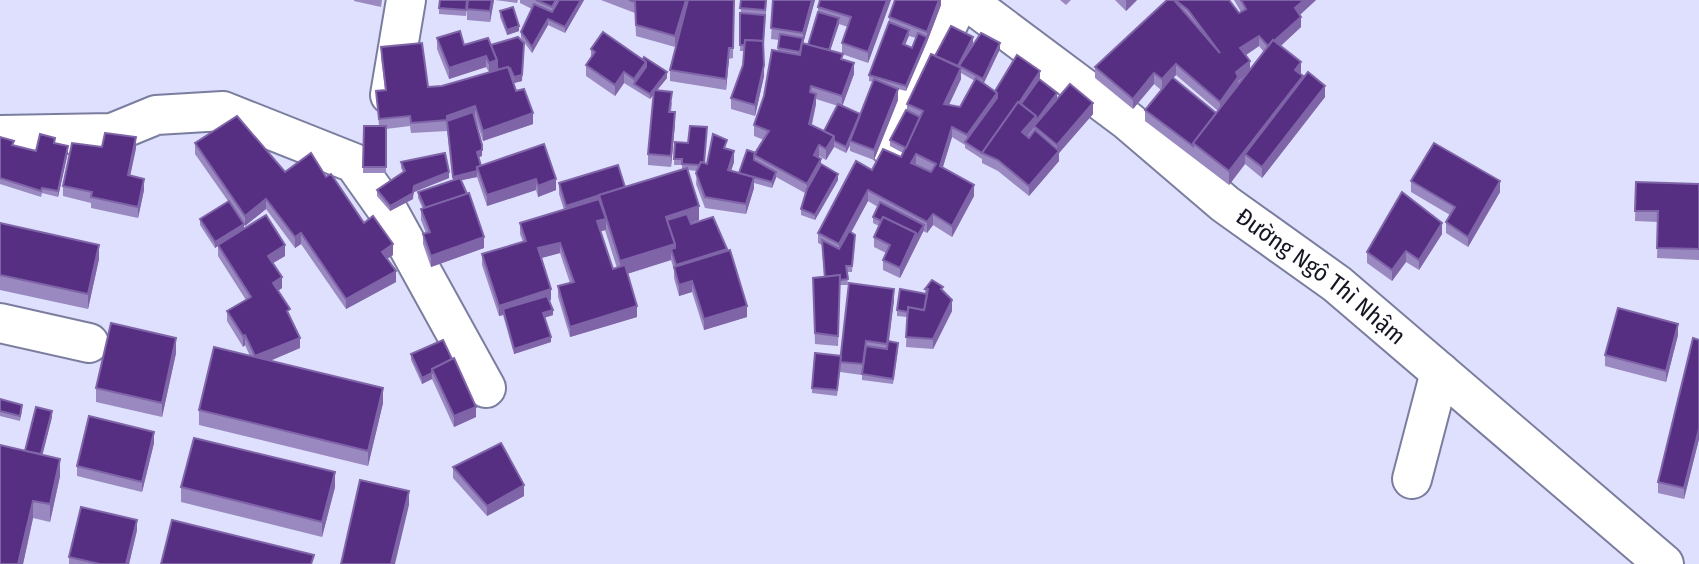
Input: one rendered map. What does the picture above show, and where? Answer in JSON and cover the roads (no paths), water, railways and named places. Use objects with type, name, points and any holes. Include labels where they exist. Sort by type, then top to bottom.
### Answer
[{"type":"street","points":[[406,0],[373,144],[390,215],[486,388]]},
{"type":"street","points":[[888,145],[960,0]]},
{"type":"street","name":"Đường Ngô Thì Nhậm","points":[[966,0],[1078,83],[1225,204],[1337,284],[1664,564]]},
{"type":"street","points":[[1078,83],[1108,55]]},
{"type":"street","points":[[0,135],[112,133],[156,115],[223,111],[373,144]]},
{"type":"street","points":[[0,323],[89,343]]},
{"type":"street","points":[[1412,479],[1440,372]]}]
